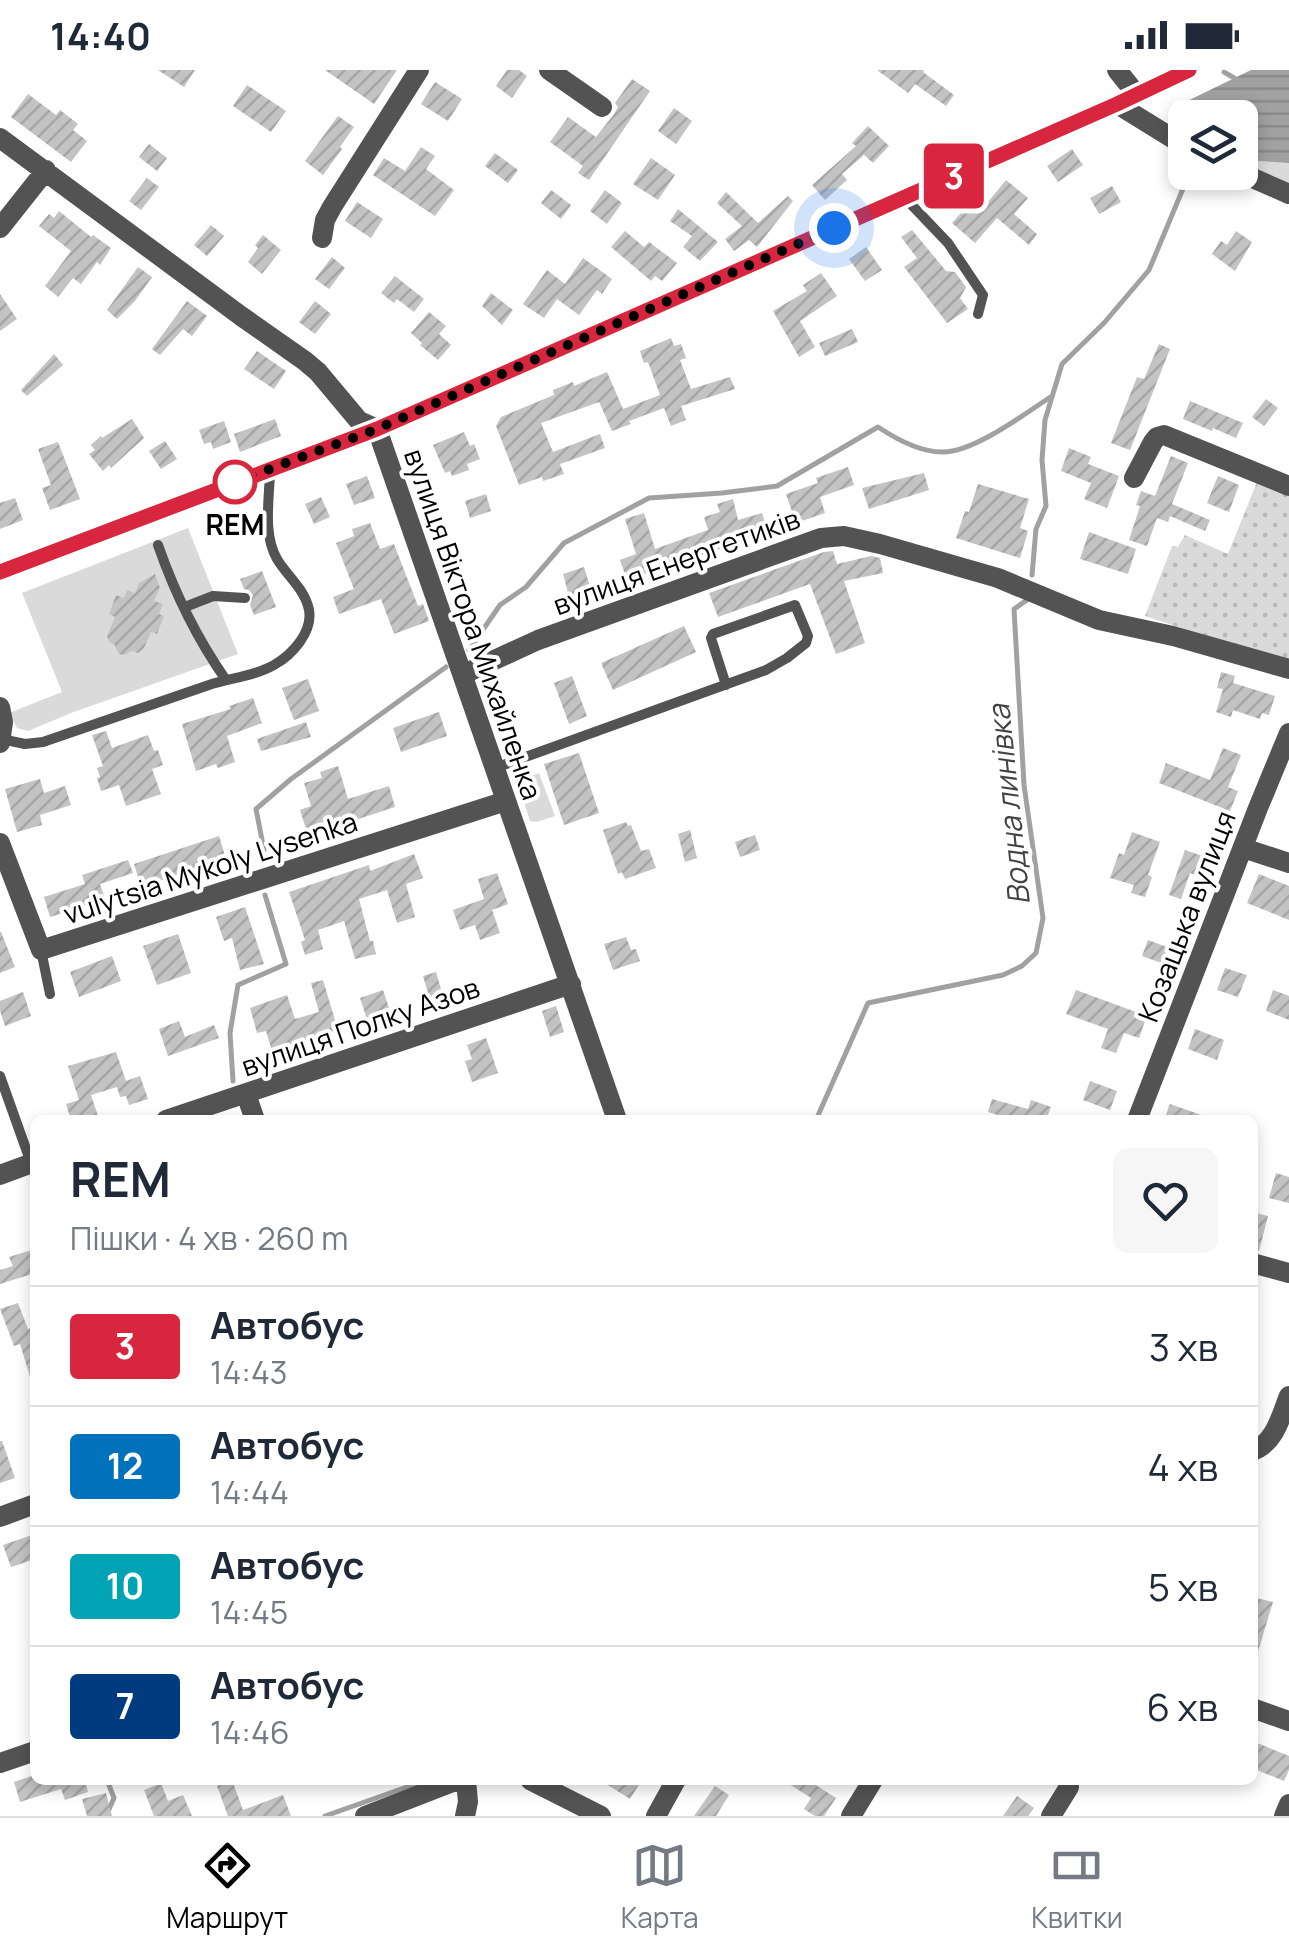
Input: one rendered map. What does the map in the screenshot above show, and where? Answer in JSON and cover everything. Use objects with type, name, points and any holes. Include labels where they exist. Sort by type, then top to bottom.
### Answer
[{"type":"street","points":[[322,238],[332,207],[419,70]]},
{"type":"street","points":[[549,70],[602,106]]},
{"type":"street","points":[[1117,70],[1137,95]]},
{"type":"street","points":[[0,572],[377,429],[1190,70]]},
{"type":"street","points":[[1117,104],[1168,136]]},
{"type":"street","name":"вулиця Віктора Михайленка","points":[[0,138],[305,360],[360,421],[377,429],[616,1115]]},
{"type":"street","points":[[0,228],[46,170]]},
{"type":"street","points":[[1258,180],[1289,194]]},
{"type":"street","points":[[1134,478],[1153,442],[1161,435],[1289,486]]},
{"type":"street","name":"вулиця Енергетиків","points":[[464,674],[538,640],[832,536],[853,537],[936,559],[1017,585],[1089,616],[1289,669]]},
{"type":"street","points":[[0,707],[1,741]]},
{"type":"street","name":"Козацька вулиця","points":[[1139,1115],[1289,733]]},
{"type":"street","name":"vulytsia Mykoly Lysenka","points":[[0,843],[41,950],[506,801]]},
{"type":"street","points":[[1243,848],[1289,863]]},
{"type":"street","name":"вулиця Полку Азов","points":[[181,1115],[570,984]]},
{"type":"street","points":[[246,1094],[252,1115]]},
{"type":"street","points":[[0,1175],[30,1164]]},
{"type":"street","points":[[1258,1265],[1289,1273]]},
{"type":"street","points":[[1258,1450],[1271,1436],[1289,1396]]},
{"type":"street","points":[[0,1517],[30,1506]]},
{"type":"street","points":[[1258,1710],[1289,1720]]},
{"type":"street","points":[[0,1764],[30,1752]]},
{"type":"street","points":[[365,1816],[449,1785]]},
{"type":"street","points":[[463,1785],[468,1802],[465,1816]]},
{"type":"street","points":[[540,1785],[601,1816]]},
{"type":"street","points":[[656,1816],[673,1785]]},
{"type":"street","points":[[851,1816],[870,1785]]},
{"type":"street","points":[[1051,1816],[1069,1787]]},
{"type":"street","points":[[1284,1816],[1289,1804]]},
{"type":"lane","points":[[904,197],[948,243],[983,296],[978,314]]},
{"type":"lane","points":[[1,741],[42,742],[273,666],[300,642],[308,625],[309,609],[270,544],[270,468]]},
{"type":"lane","points":[[158,545],[186,608],[226,680]]},
{"type":"lane","points":[[186,608],[213,596],[246,598]]},
{"type":"lane","points":[[495,768],[726,684],[776,665],[805,646],[808,636],[798,608],[792,605],[713,634],[726,684]]},
{"type":"lane","points":[[41,950],[50,994]]},
{"type":"lane","points":[[0,1076],[30,1155]]},
{"type":"shaded area","points":[[1251,70],[1289,70],[1289,163],[1258,161],[1258,100],[1189,100]]},
{"type":"shaded area","points":[[1258,161],[1289,163],[1289,185],[1258,171]]},
{"type":"shaded area","points":[[1257,482],[1289,493],[1289,663],[1145,616],[1172,546],[1178,547],[1185,535],[1228,554]]},
{"type":"shaded area","points":[[188,528],[238,654],[28,731],[17,728],[9,713],[62,692],[22,593]]},
{"type":"shaded area","points":[[539,773],[555,816],[536,822],[530,821],[517,781]]},
{"type":"building","points":[[158,70],[195,70],[184,87]]},
{"type":"building","points":[[325,70],[397,70],[374,104]]},
{"type":"building","points":[[507,70],[519,70],[527,76],[512,98],[496,86]]},
{"type":"building","points":[[877,70],[924,70],[954,95],[946,106],[915,84],[908,93]]},
{"type":"building","points":[[632,79],[650,91],[589,180],[578,173],[583,166],[550,142],[568,117],[596,137],[614,114],[618,107],[615,103]]},
{"type":"building","points":[[435,82],[462,99],[448,121],[421,104]]},
{"type":"building","points":[[247,85],[286,111],[271,132],[233,106]]},
{"type":"building","points":[[28,94],[56,115],[60,110],[78,124],[73,130],[87,141],[71,162],[11,117]]},
{"type":"building","points":[[674,108],[692,121],[676,144],[658,131]]},
{"type":"building","points":[[338,116],[354,127],[323,175],[305,161]]},
{"type":"building","points":[[868,126],[889,146],[873,163],[864,155],[842,174],[847,180],[825,200],[812,185],[856,146],[852,143]]},
{"type":"building","points":[[149,144],[167,158],[157,171],[139,157]]},
{"type":"building","points":[[421,147],[435,156],[426,169],[454,190],[435,216],[373,175],[384,158],[405,171]]},
{"type":"building","points":[[1072,149],[1083,165],[1058,182],[1047,166]]},
{"type":"building","points":[[495,153],[518,170],[508,183],[485,166]]},
{"type":"building","points":[[651,158],[675,175],[658,200],[633,184]]},
{"type":"building","points":[[147,178],[159,187],[141,210],[129,201]]},
{"type":"building","points":[[1006,180],[1028,198],[1014,214],[1037,234],[1029,245],[997,218],[975,243],[952,223],[969,204],[979,213]]},
{"type":"building","points":[[1112,186],[1121,202],[1099,214],[1090,198]]},
{"type":"building","points":[[551,190],[571,205],[561,219],[541,203]]},
{"type":"building","points":[[605,190],[622,203],[607,224],[590,211]]},
{"type":"building","points":[[726,192],[758,223],[788,196],[793,201],[757,247],[749,240],[734,251],[725,239],[742,226],[717,203]]},
{"type":"building","points":[[357,202],[383,219],[371,238],[345,221]]},
{"type":"building","points":[[678,209],[718,242],[700,261],[683,247],[692,236],[670,221]]},
{"type":"building","points":[[59,211],[111,248],[81,284],[73,278],[58,297],[45,286],[71,251],[39,226],[49,214],[54,218]]},
{"type":"building","points":[[211,225],[224,236],[207,256],[194,245]]},
{"type":"building","points":[[912,230],[946,271],[955,272],[966,287],[960,298],[968,309],[947,323],[904,267],[917,258],[901,237]]},
{"type":"building","points":[[625,231],[644,247],[649,242],[677,263],[662,281],[655,276],[651,281],[611,247]]},
{"type":"building","points":[[1236,231],[1252,242],[1235,271],[1212,254],[1221,241],[1227,245]]},
{"type":"building","points":[[263,235],[281,250],[262,274],[248,262]]},
{"type":"building","points":[[866,247],[882,270],[865,281],[849,259]]},
{"type":"building","points":[[332,257],[345,268],[329,289],[315,279]]},
{"type":"building","points":[[583,258],[612,279],[602,294],[597,290],[579,315],[557,299],[544,318],[523,304],[547,270],[565,284]]},
{"type":"building","points":[[138,267],[152,277],[117,319],[107,310]]},
{"type":"building","points":[[821,273],[837,296],[800,321],[815,347],[799,357],[773,311],[807,291],[803,285]]},
{"type":"building","points":[[395,276],[424,299],[414,312],[381,293]]},
{"type":"building","points":[[491,293],[513,310],[502,325],[482,306]]},
{"type":"building","points":[[0,294],[17,319],[0,331]]},
{"type":"building","points":[[187,301],[207,316],[192,336],[183,329],[160,355],[152,349]]},
{"type":"building","points":[[315,301],[331,314],[315,334],[299,322]]},
{"type":"building","points":[[429,312],[446,326],[439,334],[451,345],[438,360],[411,333]]},
{"type":"building","points":[[852,329],[858,342],[825,356],[819,343]]},
{"type":"building","points":[[671,338],[674,346],[681,344],[686,358],[680,360],[691,389],[730,377],[735,389],[681,406],[686,420],[671,426],[664,408],[612,431],[599,402],[541,423],[553,452],[600,434],[605,448],[560,464],[564,474],[519,485],[496,426],[501,417],[554,395],[553,390],[607,372],[623,409],[660,395],[640,351]]},
{"type":"building","points":[[1159,344],[1170,349],[1130,450],[1111,443],[1137,377],[1144,379]]},
{"type":"building","points":[[257,351],[286,371],[274,389],[244,369]]},
{"type":"building","points":[[54,354],[63,365],[27,396],[21,390]]},
{"type":"building","points":[[1266,399],[1278,408],[1264,426],[1252,417]]},
{"type":"building","points":[[1190,401],[1243,423],[1236,438],[1183,419]]},
{"type":"building","points":[[132,419],[144,438],[103,471],[89,454],[95,450],[91,445]]},
{"type":"building","points":[[275,419],[281,436],[240,452],[234,434]]},
{"type":"building","points":[[224,421],[231,442],[213,449],[211,442],[204,444],[199,430]]},
{"type":"building","points":[[464,432],[480,459],[467,464],[469,470],[452,476],[450,471],[445,473],[433,445]]},
{"type":"building","points":[[165,441],[177,459],[161,469],[149,451]]},
{"type":"building","points":[[58,442],[80,499],[50,510],[42,488],[51,485],[38,449]]},
{"type":"building","points":[[1069,448],[1091,457],[1088,464],[1119,476],[1107,508],[1084,499],[1091,483],[1061,471]]},
{"type":"building","points":[[1171,456],[1188,463],[1172,504],[1210,520],[1205,531],[1170,516],[1168,522],[1157,518],[1147,546],[1129,540],[1141,491],[1155,496]]},
{"type":"building","points":[[848,467],[854,485],[820,497],[825,513],[796,523],[786,494]]},
{"type":"building","points":[[924,473],[929,490],[869,509],[862,488]]},
{"type":"building","points":[[367,476],[375,498],[354,505],[346,484]]},
{"type":"building","points":[[1218,476],[1239,485],[1229,512],[1207,503]]},
{"type":"building","points":[[978,484],[1029,499],[1020,528],[1028,531],[1020,558],[956,538]]},
{"type":"building","points":[[486,494],[491,511],[470,518],[465,501]]},
{"type":"building","points":[[321,497],[330,517],[314,524],[305,504]]},
{"type":"building","points":[[15,498],[23,520],[0,529],[0,503]]},
{"type":"building","points":[[733,499],[738,520],[762,513],[768,533],[627,580],[620,560],[636,554],[625,519],[644,513],[655,549],[708,530],[704,517],[720,512],[717,504]]},
{"type":"building","points":[[370,523],[380,549],[394,544],[418,606],[423,604],[429,621],[394,634],[381,599],[339,614],[333,597],[354,589],[336,543],[354,536],[352,529]]},
{"type":"building","points":[[1089,532],[1136,549],[1128,574],[1080,559]]},
{"type":"building","points":[[833,551],[837,564],[871,556],[880,558],[883,573],[844,581],[865,643],[836,654],[810,584],[718,617],[709,593]]},
{"type":"building","points":[[584,567],[592,593],[570,600],[563,574]]},
{"type":"building","points":[[262,571],[276,607],[254,615],[250,605],[253,595],[244,589],[240,579]]},
{"type":"building","points":[[155,574],[160,588],[154,601],[163,604],[159,614],[164,616],[157,634],[151,632],[138,653],[119,654],[107,636],[115,617],[109,614],[116,595],[124,598],[127,590],[135,593],[139,583]]},
{"type":"building","points":[[684,626],[696,652],[613,690],[601,663]]},
{"type":"building","points":[[1221,672],[1235,676],[1233,683],[1275,696],[1269,715],[1262,713],[1260,719],[1233,710],[1231,717],[1216,712],[1223,689],[1217,688]]},
{"type":"building","points":[[572,676],[587,716],[569,724],[554,683]]},
{"type":"building","points":[[308,679],[319,711],[294,720],[282,688]]},
{"type":"building","points":[[253,698],[262,723],[227,736],[235,762],[196,771],[182,724]]},
{"type":"building","points":[[439,712],[447,736],[401,752],[393,728]]},
{"type":"building","points":[[306,722],[311,737],[261,751],[257,739]]},
{"type":"building","points":[[106,731],[112,748],[148,735],[163,765],[152,769],[161,794],[126,806],[119,785],[101,791],[97,768],[103,766],[92,735]]},
{"type":"building","points":[[1223,748],[1241,755],[1228,787],[1238,791],[1230,811],[1159,783],[1166,763],[1210,780]]},
{"type":"building","points":[[579,753],[599,813],[564,825],[544,764]]},
{"type":"building","points":[[338,766],[348,799],[389,786],[395,807],[307,832],[300,810],[311,806],[304,783],[322,778],[320,772]]},
{"type":"building","points":[[40,779],[44,793],[65,786],[71,805],[40,815],[42,825],[17,832],[5,789]]},
{"type":"building","points":[[626,822],[631,825],[641,851],[649,849],[656,868],[625,879],[622,872],[618,874],[603,830]]},
{"type":"building","points":[[690,830],[697,858],[685,862],[678,834]]},
{"type":"building","points":[[1132,832],[1160,842],[1145,897],[1131,893],[1134,885],[1110,878]]},
{"type":"building","points":[[755,835],[760,850],[740,857],[735,842]]},
{"type":"building","points":[[219,836],[226,859],[144,886],[139,880],[134,864]]},
{"type":"building","points":[[1185,850],[1211,859],[1204,878],[1190,873],[1181,899],[1169,895]]},
{"type":"building","points":[[414,854],[423,878],[406,884],[415,917],[397,923],[387,890],[359,899],[376,954],[355,959],[344,921],[318,930],[323,949],[305,955],[301,942],[305,940],[289,892],[369,865],[370,871]]},
{"type":"building","points":[[128,860],[133,873],[100,884],[110,913],[94,919],[89,905],[50,917],[44,897],[85,884],[82,875]]},
{"type":"building","points":[[497,873],[508,904],[492,910],[500,933],[480,940],[475,925],[460,930],[453,910],[484,899],[478,879]]},
{"type":"building","points":[[1259,874],[1289,886],[1289,920],[1247,903]]},
{"type":"building","points":[[245,907],[264,964],[240,970],[232,938],[224,941],[216,917]]},
{"type":"building","points":[[0,932],[15,967],[0,973]]},
{"type":"building","points":[[178,934],[191,973],[157,985],[143,946]]},
{"type":"building","points":[[626,937],[640,961],[613,970],[604,944]]},
{"type":"building","points":[[1148,940],[1175,950],[1170,966],[1142,956]]},
{"type":"building","points":[[112,956],[121,981],[79,997],[70,972]]},
{"type":"building","points":[[1225,968],[1247,975],[1238,997],[1217,990]]},
{"type":"building","points":[[436,972],[445,1003],[432,1007],[423,976]]},
{"type":"building","points":[[323,980],[338,1030],[272,1051],[266,1031],[257,1033],[250,1008],[287,995],[295,1019],[319,1012],[311,983]]},
{"type":"building","points":[[383,990],[390,1011],[367,1019],[360,998]]},
{"type":"building","points":[[1076,990],[1147,1016],[1139,1038],[1124,1033],[1116,1053],[1101,1048],[1108,1029],[1066,1014]]},
{"type":"building","points":[[1273,990],[1289,996],[1289,1020],[1266,1011]]},
{"type":"building","points":[[23,992],[31,1016],[5,1026],[0,1001]]},
{"type":"building","points":[[556,1006],[564,1032],[550,1037],[542,1011]]},
{"type":"building","points":[[179,1021],[185,1037],[214,1025],[219,1038],[168,1056],[159,1029]]},
{"type":"building","points":[[1195,1029],[1224,1040],[1217,1060],[1188,1049]]},
{"type":"building","points":[[486,1038],[498,1073],[472,1082],[465,1061],[472,1059],[467,1045]]},
{"type":"building","points":[[116,1052],[126,1081],[140,1076],[148,1099],[129,1105],[126,1096],[120,1097],[117,1087],[91,1095],[98,1115],[69,1115],[66,1104],[79,1100],[68,1066]]},
{"type":"building","points":[[1090,1081],[1117,1091],[1110,1110],[1083,1100]]},
{"type":"building","points":[[992,1099],[1028,1109],[1031,1100],[1051,1107],[1048,1115],[988,1112]]},
{"type":"building","points":[[1170,1104],[1201,1115],[1166,1115]]},
{"type":"building","points":[[1276,1173],[1289,1177],[1289,1203],[1269,1198]]},
{"type":"building","points":[[1258,1214],[1268,1216],[1258,1251]]},
{"type":"building","points":[[30,1251],[30,1275],[0,1284],[0,1270],[13,1266],[9,1257]]},
{"type":"building","points":[[18,1303],[30,1328],[30,1376],[20,1344],[14,1346],[0,1309]]},
{"type":"building","points":[[0,1441],[15,1478],[0,1483]]},
{"type":"building","points":[[30,1536],[30,1561],[11,1567],[3,1545]]},
{"type":"building","points":[[1258,1598],[1273,1602],[1258,1651]]},
{"type":"building","points":[[1258,1743],[1289,1756],[1284,1781],[1258,1770]]},
{"type":"building","points":[[30,1776],[30,1785],[86,1785],[88,1792],[65,1800],[61,1789],[20,1802],[14,1782]]},
{"type":"building","points":[[162,1785],[168,1801],[183,1795],[192,1816],[154,1816],[144,1790]]},
{"type":"building","points":[[234,1785],[243,1810],[283,1795],[291,1816],[228,1816],[217,1786]]},
{"type":"building","points":[[608,1785],[639,1785],[630,1799]]},
{"type":"building","points":[[791,1785],[816,1785],[836,1798],[824,1816],[815,1816],[804,1809],[811,1798]]},
{"type":"building","points":[[715,1786],[729,1795],[716,1816],[694,1816]]},
{"type":"building","points":[[106,1793],[112,1816],[87,1816],[82,1799]]},
{"type":"building","points":[[1017,1796],[1034,1808],[1028,1816],[1003,1816]]},
{"type":"waterway","points":[[1224,72],[1241,82]]},
{"type":"waterway","name":"Водна линівка","points":[[1032,575],[1036,529],[1046,506],[1042,460],[1045,420],[1062,364],[1149,270],[1182,190]]},
{"type":"waterway","name":"Водна линівка","points":[[469,650],[500,605],[526,587],[564,543],[649,498],[777,486],[878,427],[917,447],[955,451],[999,431],[1052,396]]},
{"type":"waterway","name":"Водна линівка","points":[[818,1115],[868,1003],[1003,975],[1022,966],[1036,953],[1043,918],[1024,785],[1014,609],[1029,596]]},
{"type":"waterway","name":"Водна линівка","points":[[264,850],[256,809],[291,779],[446,667]]},
{"type":"waterway","name":"Водна линівка","points":[[233,1081],[230,1033],[238,985],[286,964],[265,895]]},
{"type":"waterway","name":"Водна линівка","points":[[106,1816],[114,1798],[109,1785]]},
{"type":"waterway","name":"Водна линівка","points":[[325,1816],[413,1785]]},
{"type":"bus line","name":"3","points":[[0,572],[377,429],[1189,70]]},
{"type":"place","name":"REM","points":[[235,482]]},
{"type":"route","points":[[235,482],[377,429],[834,228]]}]
